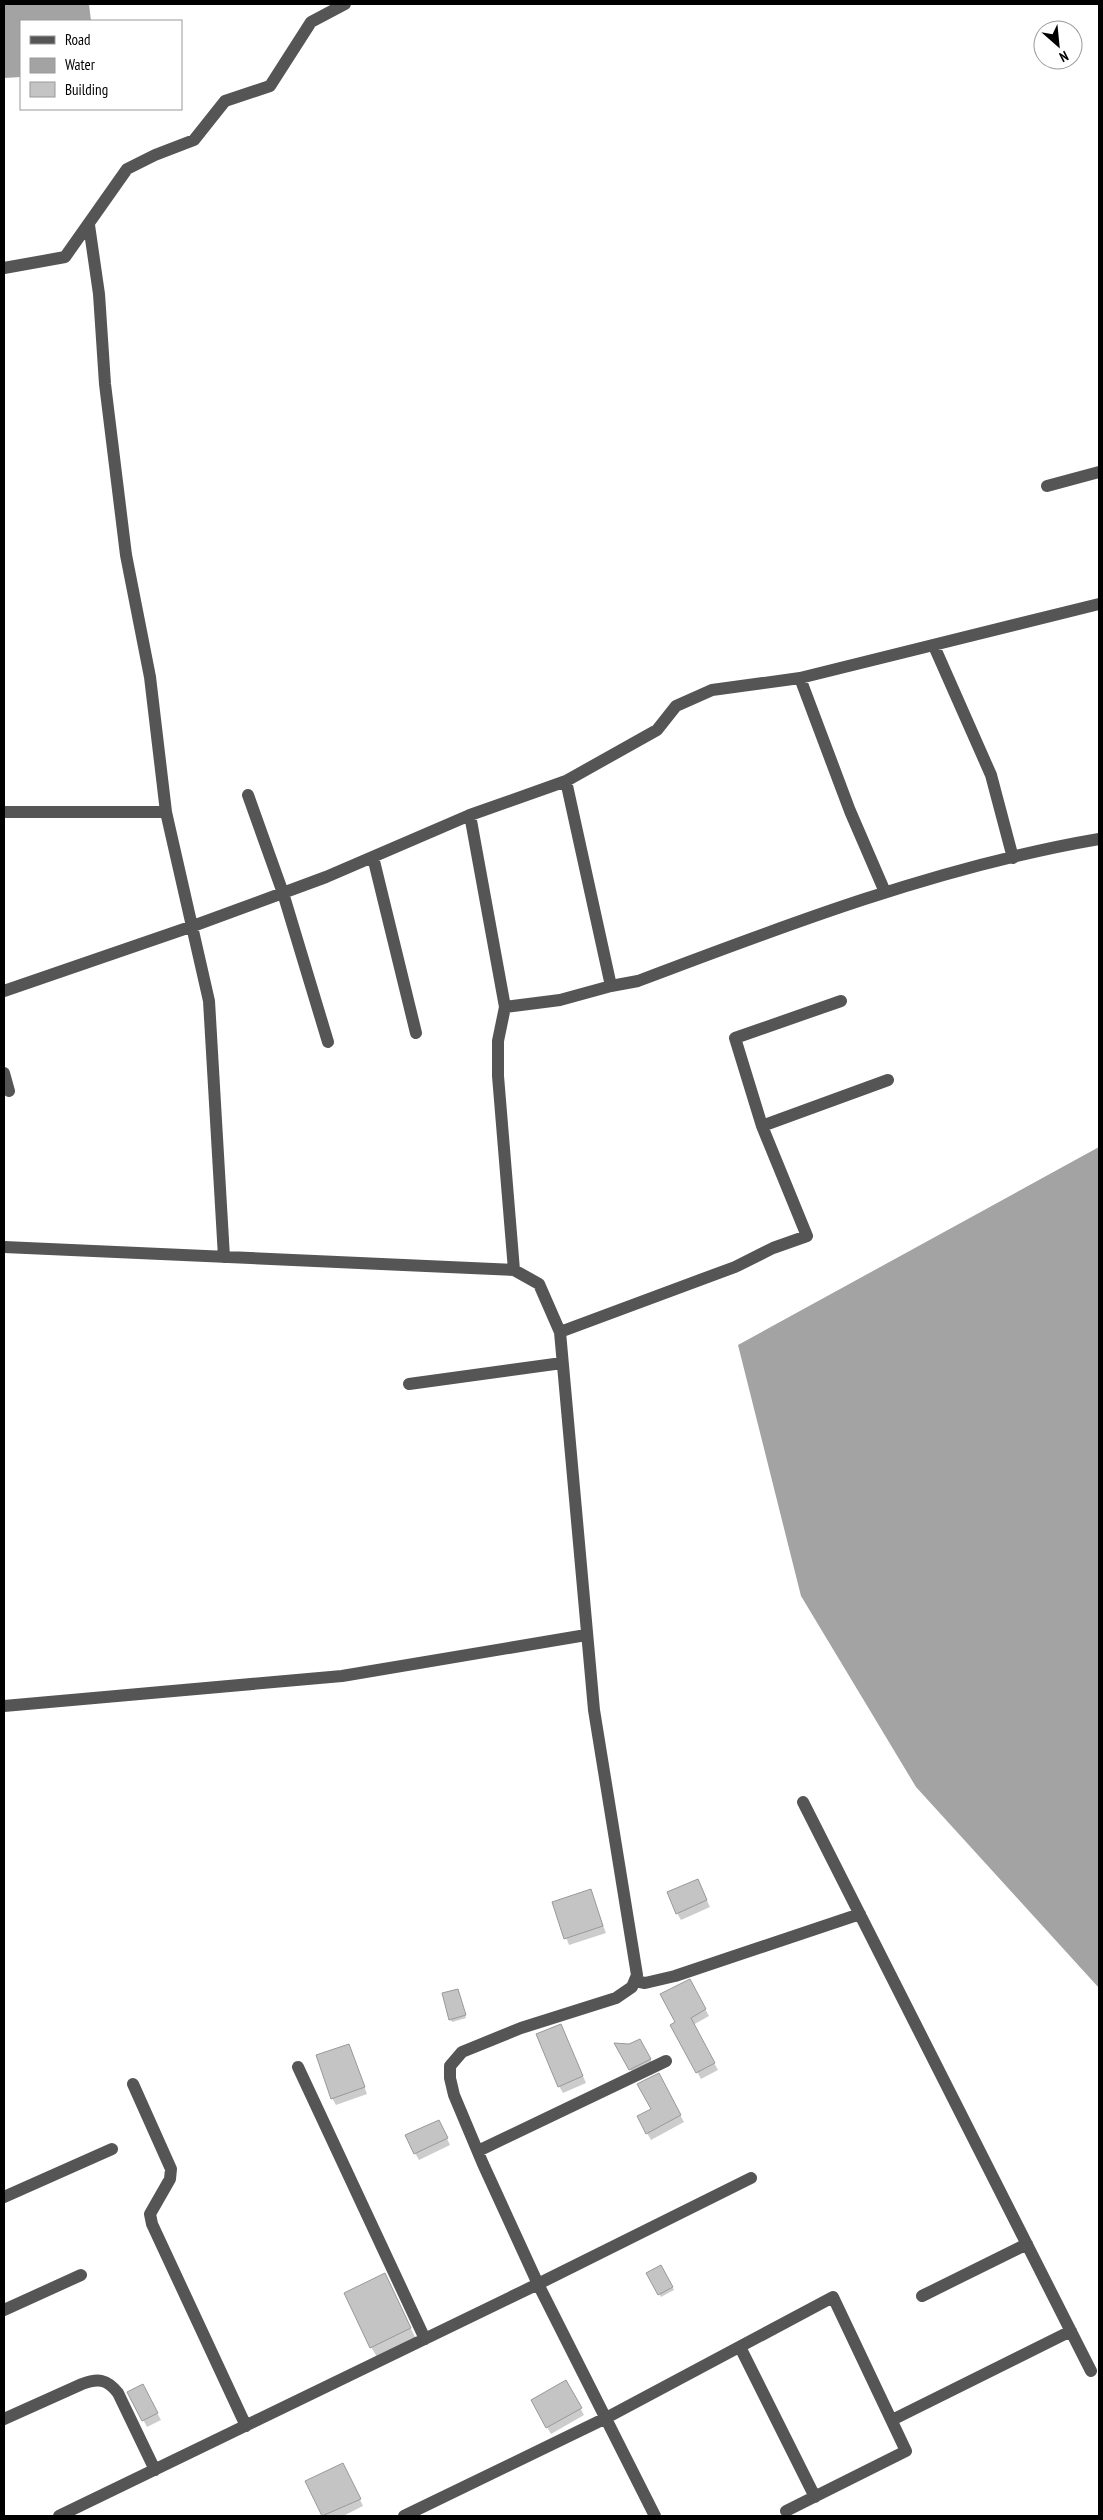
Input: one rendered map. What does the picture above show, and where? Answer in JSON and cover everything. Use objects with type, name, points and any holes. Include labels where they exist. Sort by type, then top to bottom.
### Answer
[{"type":"street","points":[[4,268],[64,258],[127,169],[155,155],[194,140],[224,102],[270,86],[311,22],[345,4]]},
{"type":"street","points":[[89,225],[99,294],[105,384],[126,555],[150,677],[166,812],[209,1001],[224,1257]]},
{"type":"street","points":[[1047,486],[1099,472]]},
{"type":"street","points":[[4,991],[283,893],[470,815],[566,781],[657,730],[676,706],[712,690],[800,678],[1099,604]]},
{"type":"street","points":[[934,646],[991,775],[1013,858]]},
{"type":"street","points":[[800,678],[850,810],[885,892]]},
{"type":"street","points":[[566,781],[611,986]]},
{"type":"street","points":[[248,795],[283,893],[328,1042]]},
{"type":"street","points":[[4,812],[166,812]]},
{"type":"street","points":[[470,815],[506,1007],[498,1041],[498,1076],[514,1270]]},
{"type":"street","points":[[506,1007],[560,1000],[611,986],[638,981],[885,892],[1056,846],[1099,839]]},
{"type":"street","points":[[373,856],[416,1033]]},
{"type":"street","points":[[560,1332],[735,1267],[773,1248],[807,1236],[762,1126],[735,1038],[841,1001]]},
{"type":"street","points":[[4,1073],[9,1091]]},
{"type":"street","points":[[762,1126],[888,1080]]},
{"type":"street","points":[[4,1247],[514,1270],[539,1284],[560,1332],[586,1635],[600,1755],[637,1971],[635,1981],[627,1993],[521,2028],[477,2045],[455,2058],[450,2066],[450,2078],[454,2095],[538,2284],[655,2516]]},
{"type":"street","points":[[409,1384],[562,1363]]},
{"type":"street","points":[[4,1706],[342,1676],[586,1635]]},
{"type":"street","points":[[803,1802],[1091,2371]]},
{"type":"street","points":[[635,1981],[645,1983],[675,1976],[860,1914]]},
{"type":"street","points":[[478,2151],[666,2061]]},
{"type":"street","points":[[298,2067],[425,2339]]},
{"type":"street","points":[[133,2084],[171,2169],[170,2179],[150,2214],[152,2224],[246,2426]]},
{"type":"street","points":[[4,2196],[112,2149]]},
{"type":"street","points":[[59,2516],[538,2284],[751,2178]]},
{"type":"street","points":[[922,2296],[1027,2244]]},
{"type":"street","points":[[4,2310],[81,2275]]},
{"type":"street","points":[[404,2516],[606,2418],[833,2297],[906,2451],[786,2511]]},
{"type":"street","points":[[892,2420],[1071,2331]]},
{"type":"street","points":[[740,2347],[815,2497]]},
{"type":"street","points":[[4,2419],[82,2384],[93,2380],[103,2380],[112,2385],[118,2393],[155,2470]]},
{"type":"water","points":[[4,4],[89,4],[91,20],[20,20],[20,77],[4,78]]},
{"type":"water","points":[[1099,1147],[1099,1988],[916,1787],[801,1596],[738,1345]]},
{"type":"building","points":[[698,1879],[707,1900],[676,1914],[667,1892]]},
{"type":"building","points":[[591,1889],[603,1926],[564,1939],[552,1902]]},
{"type":"building","points":[[690,1979],[706,2009],[691,2018],[715,2063],[696,2073],[670,2025],[675,2022],[660,1994]]},
{"type":"building","points":[[458,1989],[466,2015],[449,2020],[442,1993]]},
{"type":"building","points":[[561,2024],[583,2076],[558,2087],[536,2034]]},
{"type":"building","points":[[640,2039],[651,2059],[629,2070],[614,2043],[629,2044]]},
{"type":"building","points":[[349,2044],[365,2087],[331,2099],[316,2055]]},
{"type":"building","points":[[659,2073],[681,2115],[646,2134],[637,2116],[651,2109],[637,2084]]},
{"type":"building","points":[[439,2120],[448,2138],[414,2154],[405,2135]]},
{"type":"building","points":[[661,2265],[673,2287],[658,2295],[646,2273]]},
{"type":"building","points":[[385,2273],[411,2328],[370,2348],[344,2293]]},
{"type":"building","points":[[566,2380],[582,2408],[546,2428],[531,2400]]},
{"type":"building","points":[[143,2384],[158,2413],[142,2421],[127,2392]]},
{"type":"building","points":[[343,2463],[361,2499],[322,2516],[305,2481]]}]
